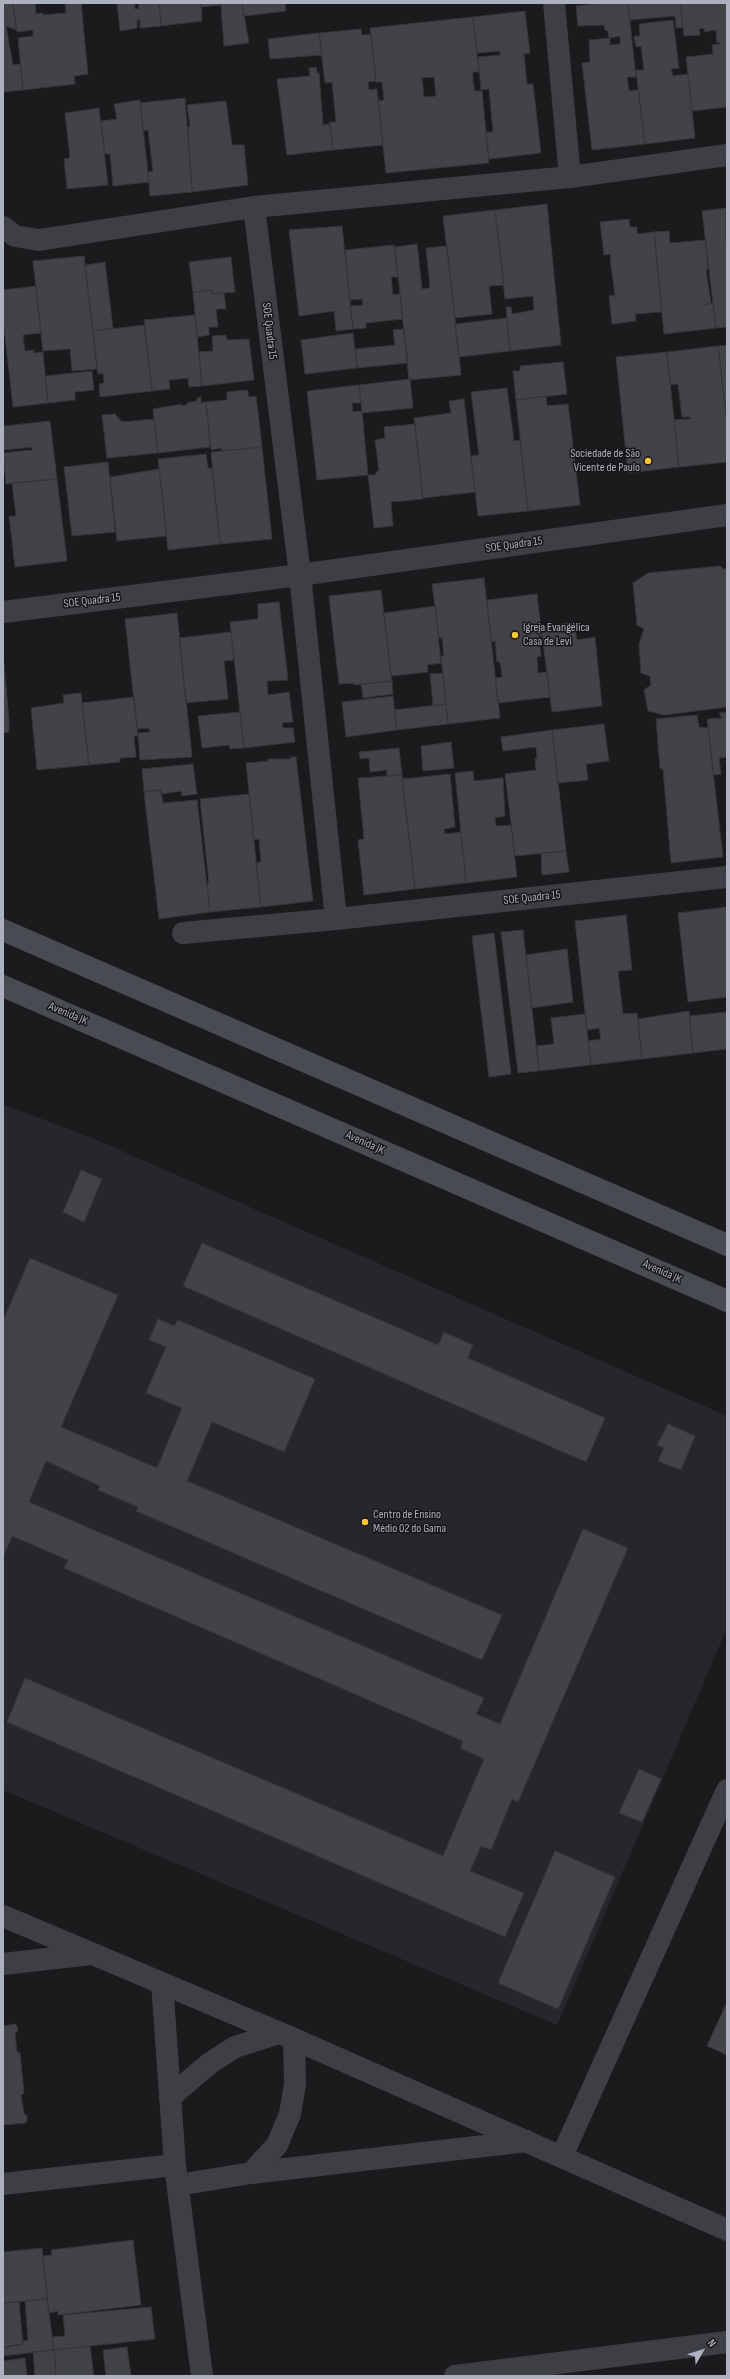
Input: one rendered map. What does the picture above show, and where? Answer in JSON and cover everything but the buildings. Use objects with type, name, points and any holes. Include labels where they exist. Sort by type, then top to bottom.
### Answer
[{"type":"main road","points":[[3,930],[727,1245]]},
{"type":"main road","name":"Avenida JK","points":[[3,986],[727,1301]]},
{"type":"street","points":[[554,3],[570,177]]},
{"type":"street","points":[[3,227],[15,236],[39,240],[254,207],[570,177],[727,155]]},
{"type":"street","name":"SOE Quadra 15","points":[[254,207],[300,575],[336,919]]},
{"type":"street","name":"SOE Quadra 15","points":[[3,612],[300,575],[727,515]]},
{"type":"street","name":"SOE Quadra 15","points":[[183,933],[336,919],[727,877]]},
{"type":"street","points":[[562,2156],[727,1790]]},
{"type":"street","points":[[3,1916],[91,1954],[162,1982],[562,2156],[727,2230]]},
{"type":"street","points":[[3,1964],[91,1954]]},
{"type":"street","points":[[162,1982],[177,2175],[202,2376]]},
{"type":"street","points":[[170,2097],[210,2063],[235,2047],[286,2036]]},
{"type":"street","points":[[251,2173],[277,2145],[290,2114],[295,2084],[286,2036]]},
{"type":"street","points":[[3,2184],[177,2175],[251,2173],[527,2141]]},
{"type":"street","points":[[455,2376],[727,2342]]},
{"type":"shaded area","name":"Centro de Ensino Médio 02 do Gama","points":[[3,1104],[99,1141],[727,1416],[727,1628],[557,2025],[3,1790]]},
{"type":"place","name":"Sociedade de São Vicente de Paulo","points":[[648,461]]},
{"type":"place","name":"Igreja Evangélica Casa de Levi","points":[[515,635]]},
{"type":"place","name":"Centro de Ensino Médio 02 do Gama","points":[[365,1522]]}]
